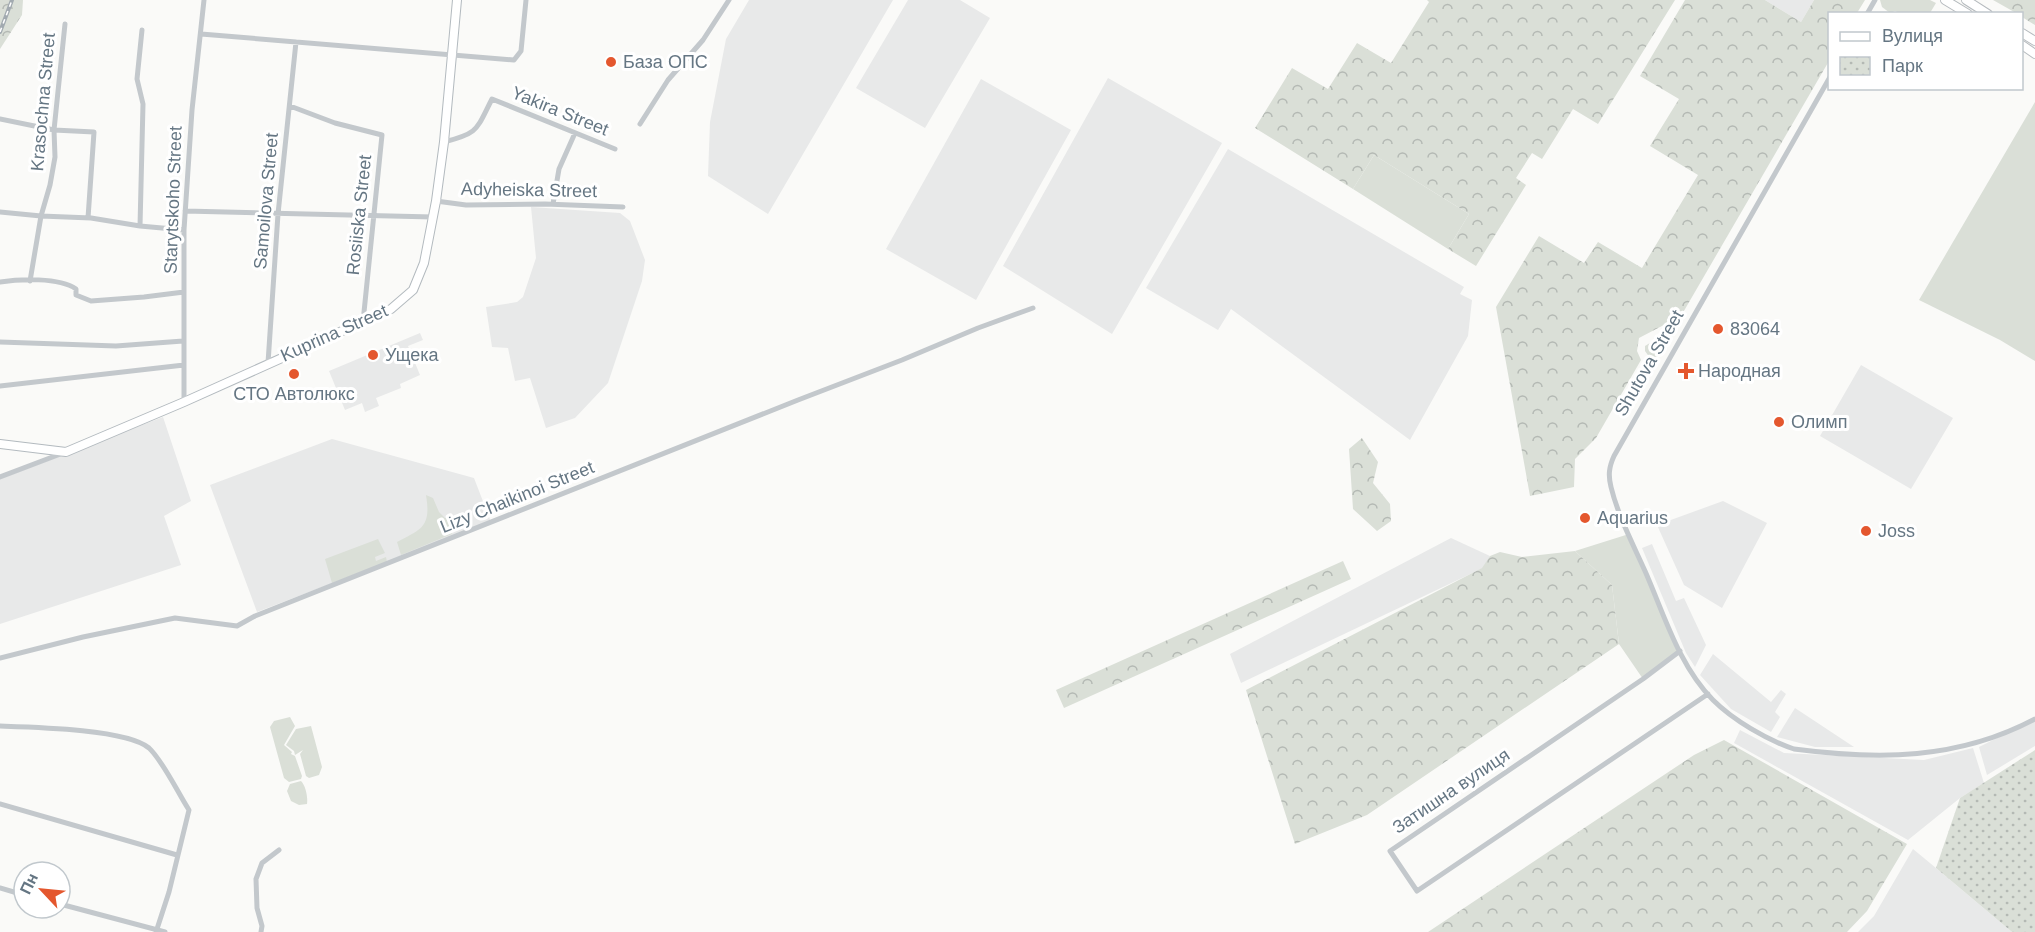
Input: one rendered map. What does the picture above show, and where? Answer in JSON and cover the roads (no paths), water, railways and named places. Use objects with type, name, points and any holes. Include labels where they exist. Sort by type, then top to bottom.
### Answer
[{"type":"main road","name":"Kuprina Street","points":[[0,444],[66,452],[391,309],[413,290],[423,262],[444,142],[457,0]]},
{"type":"main road","points":[[1945,0],[1965,12]]},
{"type":"main road","points":[[1966,0],[1985,12]]},
{"type":"street","name":"Starytskoho Street","points":[[184,402],[184,230],[192,110],[204,0]]},
{"type":"street","points":[[201,34],[514,60],[521,51],[526,0]]},
{"type":"street","points":[[640,124],[668,80],[703,40],[729,0]]},
{"type":"street","name":"Krasochna Street","points":[[30,281],[40,216],[50,185],[55,156],[54,130],[65,24]]},
{"type":"street","points":[[140,226],[143,104],[137,79],[142,30]]},
{"type":"street","name":"Samoilova Street","points":[[268,363],[278,214],[296,42]]},
{"type":"street","name":"Shutova Street","points":[[1828,81],[1608,468],[1610,485],[1621,518],[1680,651],[1708,694],[1736,720],[1785,746],[1817,752],[1892,755],[1925,754],[1990,739],[2035,719]]},
{"type":"street","name":"Yakira Street","points":[[444,142],[467,136],[477,128],[492,99],[615,149]]},
{"type":"street","name":"Rosiiska Street","points":[[290,106],[336,123],[382,135],[363,322]]},
{"type":"street","points":[[0,119],[54,130],[94,132],[88,218]]},
{"type":"street","points":[[553,204],[559,169],[575,133]]},
{"type":"street","name":"Adyheiska Street","points":[[435,201],[466,205],[553,204],[623,207]]},
{"type":"street","points":[[185,211],[432,217]]},
{"type":"street","points":[[0,212],[88,218],[184,230]]},
{"type":"street","points":[[0,282],[47,281],[71,286],[81,298],[91,301],[184,292]]},
{"type":"street","name":"Lizy Chaikinoi Street","points":[[0,658],[83,637],[175,618],[237,626],[255,616],[1034,308]]},
{"type":"street","points":[[0,342],[116,346],[183,341]]},
{"type":"street","points":[[0,386],[184,365]]},
{"type":"street","name":"Kuprina Street","points":[[0,477],[66,452]]},
{"type":"street","name":"Затишна вулиця","points":[[1680,651],[1634,685],[1390,851],[1417,891],[1708,694]]},
{"type":"street","points":[[0,726],[57,728],[122,736],[143,744],[156,758],[189,810],[156,931]]},
{"type":"street","points":[[0,804],[177,855]]},
{"type":"street","points":[[261,932],[256,879],[262,863],[279,850]]},
{"type":"street","points":[[72,907],[165,932]]},
{"type":"railway","points":[[0,32],[12,0]]},
{"type":"place","name":"База ОПС","points":[[611,62]]},
{"type":"place","name":"83064","points":[[1718,329]]},
{"type":"place","name":"Ущека","points":[[373,355]]},
{"type":"place","name":"Народная","points":[[1686,371]]},
{"type":"place","name":"СТО Автолюкс","points":[[294,374]]},
{"type":"place","name":"Олимп","points":[[1779,422]]},
{"type":"place","name":"Aquarius","points":[[1585,518]]},
{"type":"place","name":"Joss","points":[[1866,531]]}]
